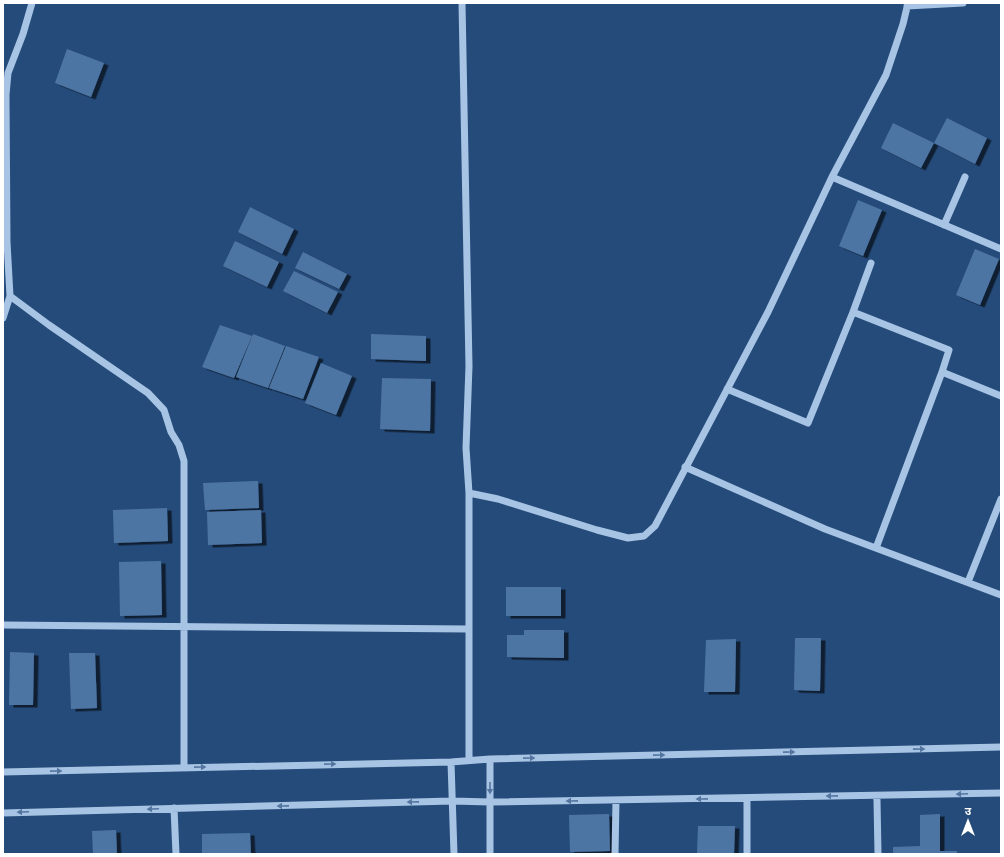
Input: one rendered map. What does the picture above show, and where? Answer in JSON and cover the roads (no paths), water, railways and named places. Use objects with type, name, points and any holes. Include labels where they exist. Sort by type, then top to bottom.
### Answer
[{"type":"street","points":[[3,318],[10,296],[5,240],[8,73],[23,34],[32,3]]},
{"type":"street","points":[[462,3],[469,366],[466,448],[469,493],[469,760]]},
{"type":"street","points":[[469,493],[498,499],[597,530],[628,538],[644,536],[655,526],[768,312],[832,176],[886,75],[903,24],[907,5],[963,3]]},
{"type":"street","points":[[832,176],[1001,249]]},
{"type":"street","points":[[944,225],[965,178]]},
{"type":"street","points":[[727,389],[808,423],[853,312],[871,263]]},
{"type":"street","points":[[10,296],[48,325],[148,393],[164,410],[171,432],[180,444],[184,461],[184,768]]},
{"type":"street","points":[[853,312],[948,350],[942,372],[876,548]]},
{"type":"street","points":[[942,372],[1001,396]]},
{"type":"street","points":[[685,468],[825,529],[1001,594]]},
{"type":"street","points":[[968,582],[1001,499]]},
{"type":"street","points":[[3,625],[469,629]]},
{"type":"street","points":[[3,772],[451,762],[490,759],[1001,747]]},
{"type":"street","points":[[490,759],[490,854]]},
{"type":"street","points":[[451,762],[454,854]]},
{"type":"street","points":[[3,813],[452,801],[490,802],[1001,793]]},
{"type":"street","points":[[876,796],[878,854]]},
{"type":"street","points":[[747,798],[747,854]]},
{"type":"street","points":[[615,854],[616,800]]},
{"type":"street","points":[[174,808],[176,854]]}]
